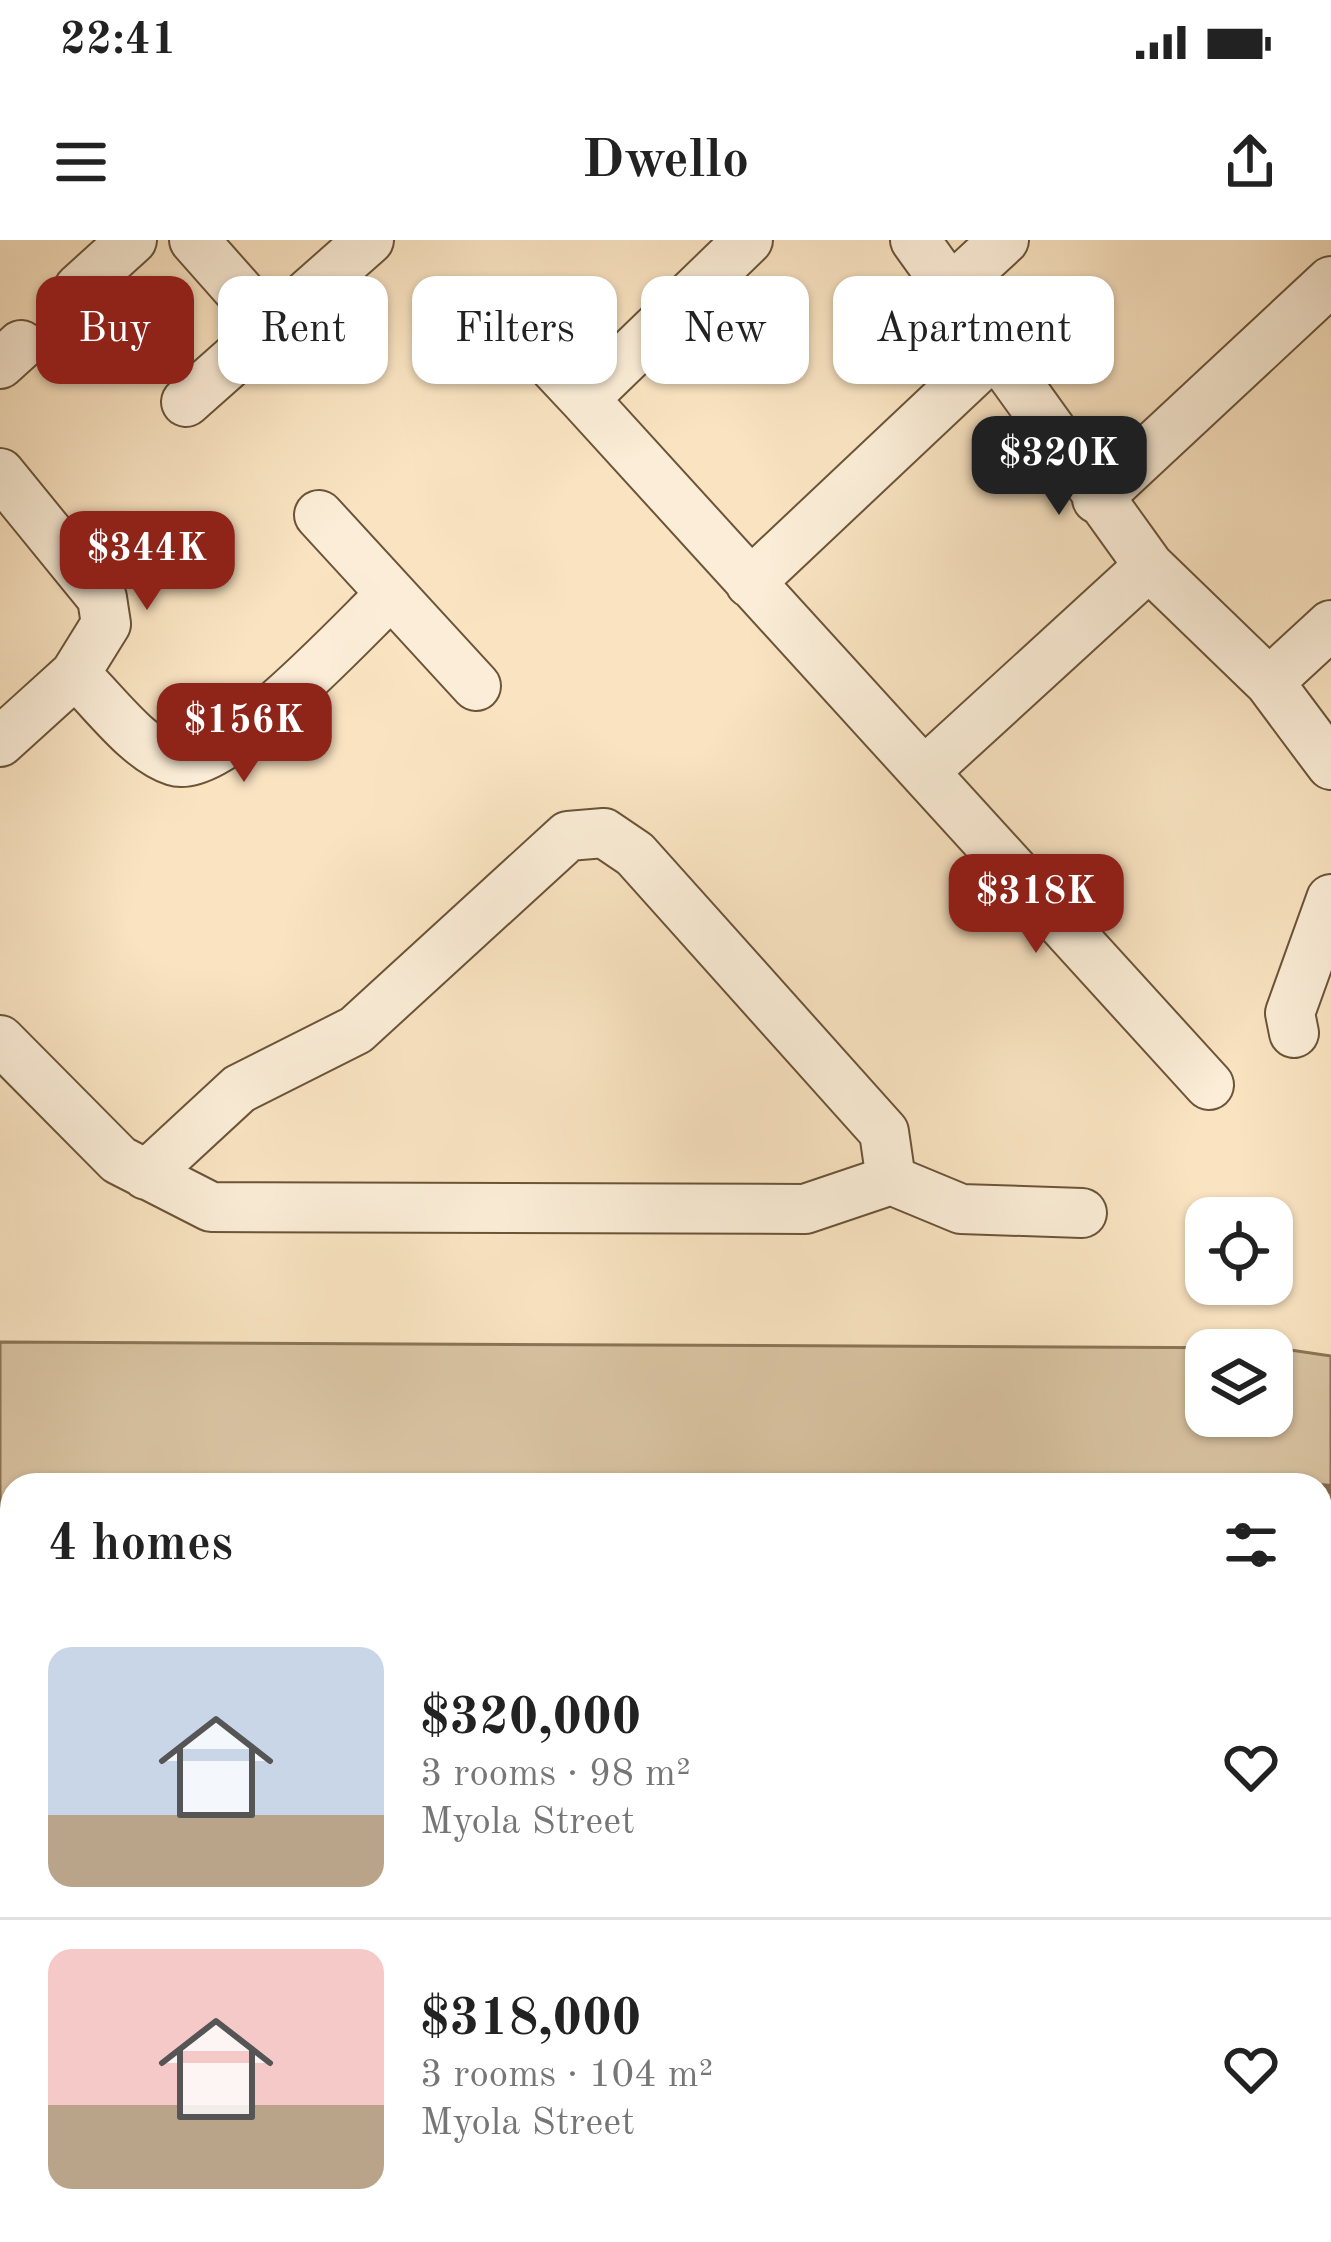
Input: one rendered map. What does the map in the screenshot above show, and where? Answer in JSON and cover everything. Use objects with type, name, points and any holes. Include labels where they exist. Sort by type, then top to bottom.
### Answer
[{"type":"street","points":[[93,276],[133,240]]},
{"type":"street","points":[[194,240],[226,276]]},
{"type":"street","points":[[329,276],[369,240]]},
{"type":"street","points":[[584,399],[748,240]]},
{"type":"street","points":[[914,240],[940,276]]},
{"type":"street","points":[[965,276],[1004,240]]},
{"type":"street","points":[[1097,499],[1331,280]]},
{"type":"street","points":[[186,402],[218,374]]},
{"type":"street","points":[[570,384],[1209,1085]]},
{"type":"street","points":[[750,583],[961,384]]},
{"type":"street","points":[[1016,384],[1149,566],[1269,682],[1331,764]]},
{"type":"street","points":[[0,473],[102,598],[106,624],[75,674],[0,742]]},
{"type":"street","points":[[319,515],[476,686]]},
{"type":"street","points":[[926,771],[1149,566]]},
{"type":"street","points":[[75,674],[154,750],[176,762],[205,760],[235,740],[391,594]]},
{"type":"street","points":[[1269,682],[1331,625]]},
{"type":"street","points":[[146,1175],[239,1089],[356,1030],[568,836],[604,833],[634,854],[884,1132],[891,1180]]},
{"type":"street","points":[[1294,1034],[1290,1013],[1331,899]]},
{"type":"street","points":[[0,1040],[119,1160],[212,1207],[805,1209],[891,1180],[961,1209],[1082,1213]]},
{"type":"shaded area","points":[[0,1342],[1185,1348],[1185,1437],[1293,1437],[1293,1350],[1331,1356],[1331,1473],[0,1473]]}]
